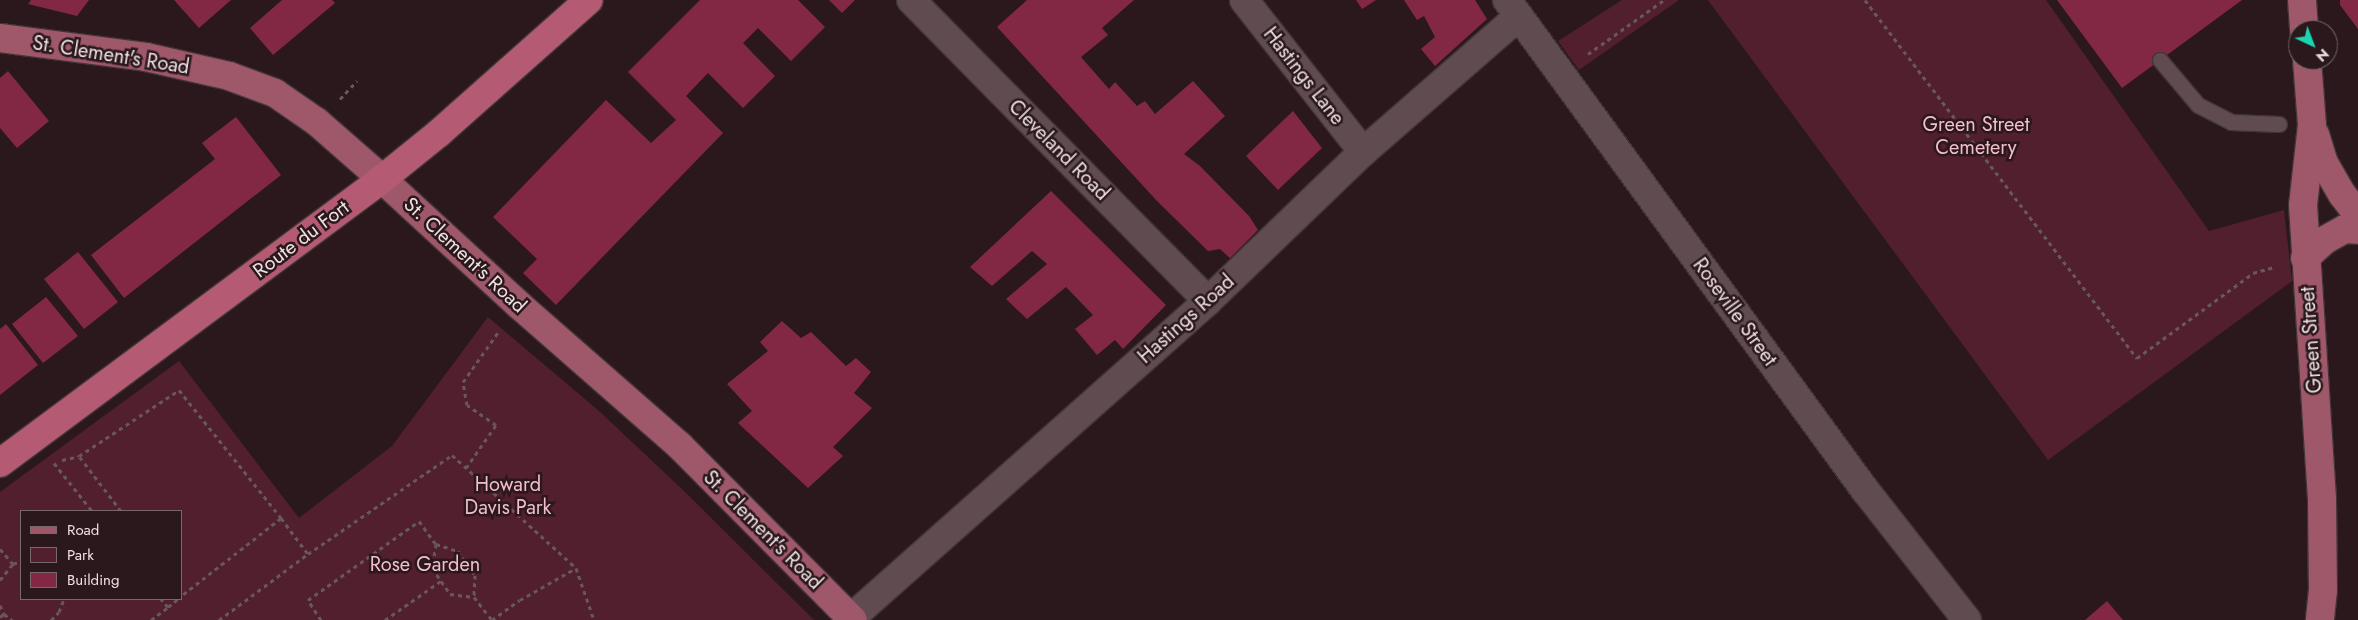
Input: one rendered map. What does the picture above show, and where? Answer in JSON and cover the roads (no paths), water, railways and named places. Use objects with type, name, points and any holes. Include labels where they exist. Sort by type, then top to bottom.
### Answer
[{"type":"highway","name":"Route du Fort","points":[[0,463],[382,179],[439,133],[589,0]]},
{"type":"main road","name":"Cleveland Road","points":[[911,0],[1208,301]]},
{"type":"main road","name":"Hastings Lane","points":[[1244,0],[1364,152]]},
{"type":"main road","points":[[2302,0],[2303,20]]},
{"type":"main road","name":"Hastings Road","points":[[852,619],[1208,301],[1512,8]]},
{"type":"main road","name":"Roseville Street","points":[[1512,8],[1865,490],[1968,620]]},
{"type":"main road","name":"St. Clement's Road","points":[[0,38],[146,58],[229,76],[275,93],[317,122],[519,305],[680,446],[852,619]]},
{"type":"main road","name":"Green Street","points":[[2308,70],[2312,126],[2303,205],[2322,499],[2323,590],[2320,620]]},
{"type":"main road","points":[[2312,126],[2324,163],[2341,192],[2358,215]]},
{"type":"main road","points":[[2305,258],[2325,240],[2345,229],[2358,230]]},
{"type":"lane","points":[[2160,60],[2198,105],[2231,122],[2279,124]]},
{"type":"park label","name":"Green Street Cemetery","points":[[1976,136]]},
{"type":"park label","name":"Howard Davis Park","points":[[508,496]]},
{"type":"park label","name":"Rose Garden","points":[[425,564]]}]
